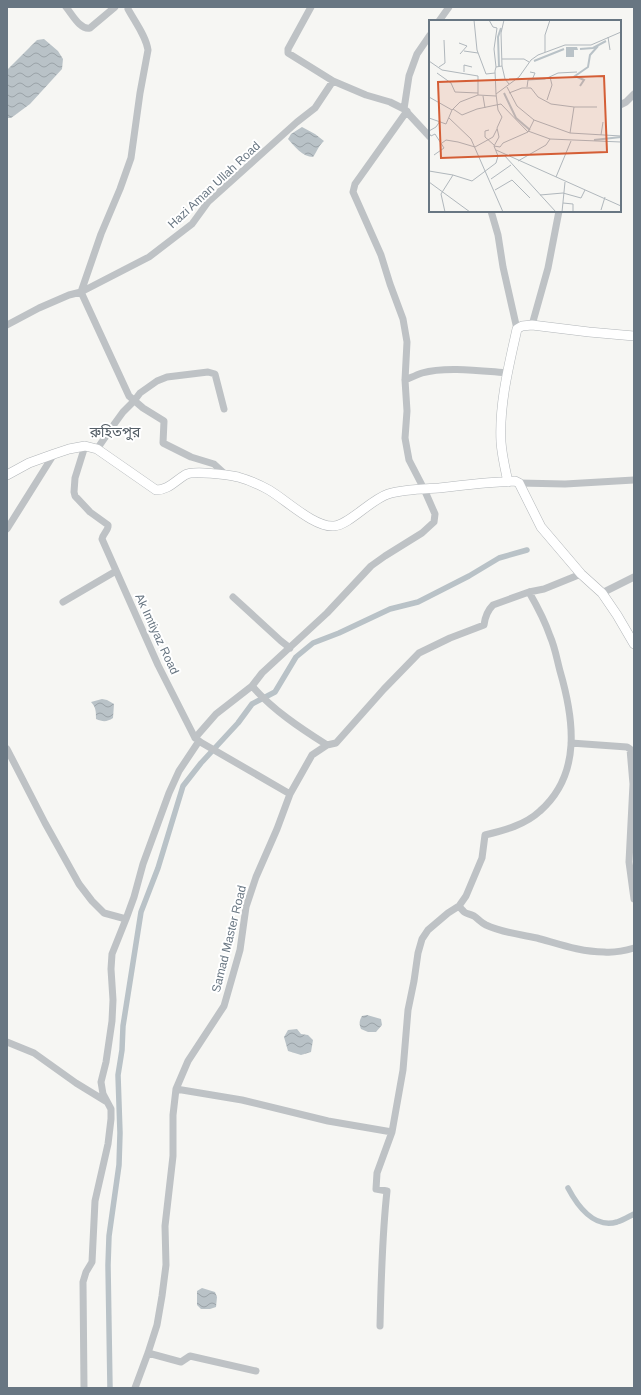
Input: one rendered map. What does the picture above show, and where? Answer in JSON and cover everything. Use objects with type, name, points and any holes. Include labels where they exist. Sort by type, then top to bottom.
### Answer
[{"type":"main road","points":[[508,482],[503,460],[501,423],[508,373],[517,329],[522,326],[532,325],[634,336]]},
{"type":"main road","points":[[7,475],[28,463],[69,449],[85,446],[97,449],[156,490],[165,488],[186,474],[202,473],[226,475],[248,480],[268,490],[311,520],[325,526],[343,524],[374,501],[388,494],[424,489],[515,481],[519,483],[541,527],[581,574],[602,594],[618,614],[634,644]]},
{"type":"street","points":[[66,7],[78,22],[87,29],[115,7]]},
{"type":"street","points":[[311,7],[288,49],[288,53],[332,81],[366,95],[390,102],[405,110],[429,136]]},
{"type":"street","points":[[440,20],[449,7]]},
{"type":"street","points":[[129,8],[148,50],[140,93],[133,147],[131,158],[101,234],[81,292],[129,396],[164,421],[163,443],[191,457],[214,464],[226,475]]},
{"type":"street","points":[[84,1388],[83,1282],[86,1272],[92,1262],[95,1201],[110,1129],[111,1109],[103,1094],[101,1082],[106,1062],[112,1021],[112,954],[134,897],[143,864],[169,793],[179,771],[216,714],[252,686],[262,673],[327,613],[371,566],[422,533],[434,522],[435,514],[409,460],[405,438],[407,411],[404,380],[407,342],[402,320],[381,255],[353,192],[355,184],[405,110],[409,76],[417,54],[429,36]]},
{"type":"street","name":"Hazi Aman Ullah Road","points":[[7,325],[69,295],[81,292],[149,257],[192,224],[208,202],[297,122],[315,108],[332,81]]},
{"type":"street","points":[[621,104],[626,102],[634,94]]},
{"type":"street","points":[[490,212],[498,236],[503,267],[517,329]]},
{"type":"street","points":[[532,325],[548,268],[559,212]]},
{"type":"street","points":[[404,380],[422,373],[436,371],[481,370],[508,373]]},
{"type":"street","points":[[97,449],[123,412],[134,401],[140,392],[157,381],[167,377],[208,372],[215,374],[224,409]]},
{"type":"street","name":"Ak Imtiyaz Road","points":[[85,446],[76,478],[74,492],[75,496],[90,512],[108,525],[108,529],[103,535],[102,539],[158,665],[199,741]]},
{"type":"street","points":[[7,529],[54,454]]},
{"type":"street","points":[[519,483],[565,484],[634,480]]},
{"type":"street","points":[[64,602],[116,571]]},
{"type":"street","name":"Samad Master Road","points":[[135,1388],[148,1353],[161,1304],[166,1265],[165,1226],[173,1156],[173,1115],[176,1089],[188,1061],[224,1006],[240,950],[246,907],[256,876],[277,829],[290,794],[312,755],[320,748],[336,742],[419,653],[450,638],[484,625],[486,615],[493,605],[529,592],[544,589],[581,574]]},
{"type":"street","points":[[602,594],[634,577]]},
{"type":"street","points":[[380,1326],[383,1227],[388,1192],[376,1189],[377,1173],[392,1132],[403,1070],[408,1010],[418,952],[422,939],[428,930],[459,906],[466,896],[482,858],[485,836],[526,822],[541,811],[556,792],[566,774],[571,751],[571,718],[568,698],[553,644],[529,592]]},
{"type":"street","points":[[233,597],[290,648]]},
{"type":"street","points":[[252,686],[268,702],[304,731],[327,745]]},
{"type":"street","points":[[199,741],[290,794]]},
{"type":"street","points":[[571,743],[627,747],[630,749],[633,785],[629,862],[634,899]]},
{"type":"street","points":[[7,749],[45,823],[79,884],[92,901],[104,913],[126,919]]},
{"type":"street","points":[[459,906],[465,913],[474,916],[484,924],[497,930],[584,950],[604,952],[624,951],[634,948]]},
{"type":"street","points":[[7,1042],[34,1053],[76,1083],[107,1102]]},
{"type":"street","points":[[176,1089],[242,1100],[328,1121],[392,1132]]},
{"type":"street","points":[[148,1353],[181,1362],[190,1356],[256,1371]]},
{"type":"water","points":[[44,39],[58,51],[63,59],[62,69],[30,104],[11,118],[7,118],[7,70],[37,40]]},
{"type":"water","points":[[302,127],[324,141],[313,157],[309,157],[302,153],[288,139],[291,134]]},
{"type":"water","points":[[102,699],[114,704],[113,718],[107,721],[96,719],[94,706],[91,702]]},
{"type":"water","points":[[367,1015],[381,1019],[382,1025],[376,1032],[368,1032],[361,1029],[360,1019],[362,1016]]},
{"type":"water","points":[[297,1029],[301,1034],[308,1035],[313,1040],[311,1052],[301,1055],[288,1051],[284,1037],[288,1030]]},
{"type":"water","points":[[202,1288],[215,1292],[217,1297],[216,1307],[201,1309],[197,1305],[197,1291]]},
{"type":"waterway","points":[[110,1388],[109,1236],[119,1165],[120,1133],[118,1075],[122,1050],[123,1026],[141,912],[158,868],[183,786],[201,763],[238,723],[252,704],[275,692],[296,657],[313,643],[339,633],[390,609],[418,602],[469,576],[499,558],[527,550]]},
{"type":"waterway","points":[[568,1188],[581,1208],[594,1219],[601,1222],[617,1222],[634,1214]]},
{"type":"district","name":"রুহিতপুর","points":[[115,432]]}]
